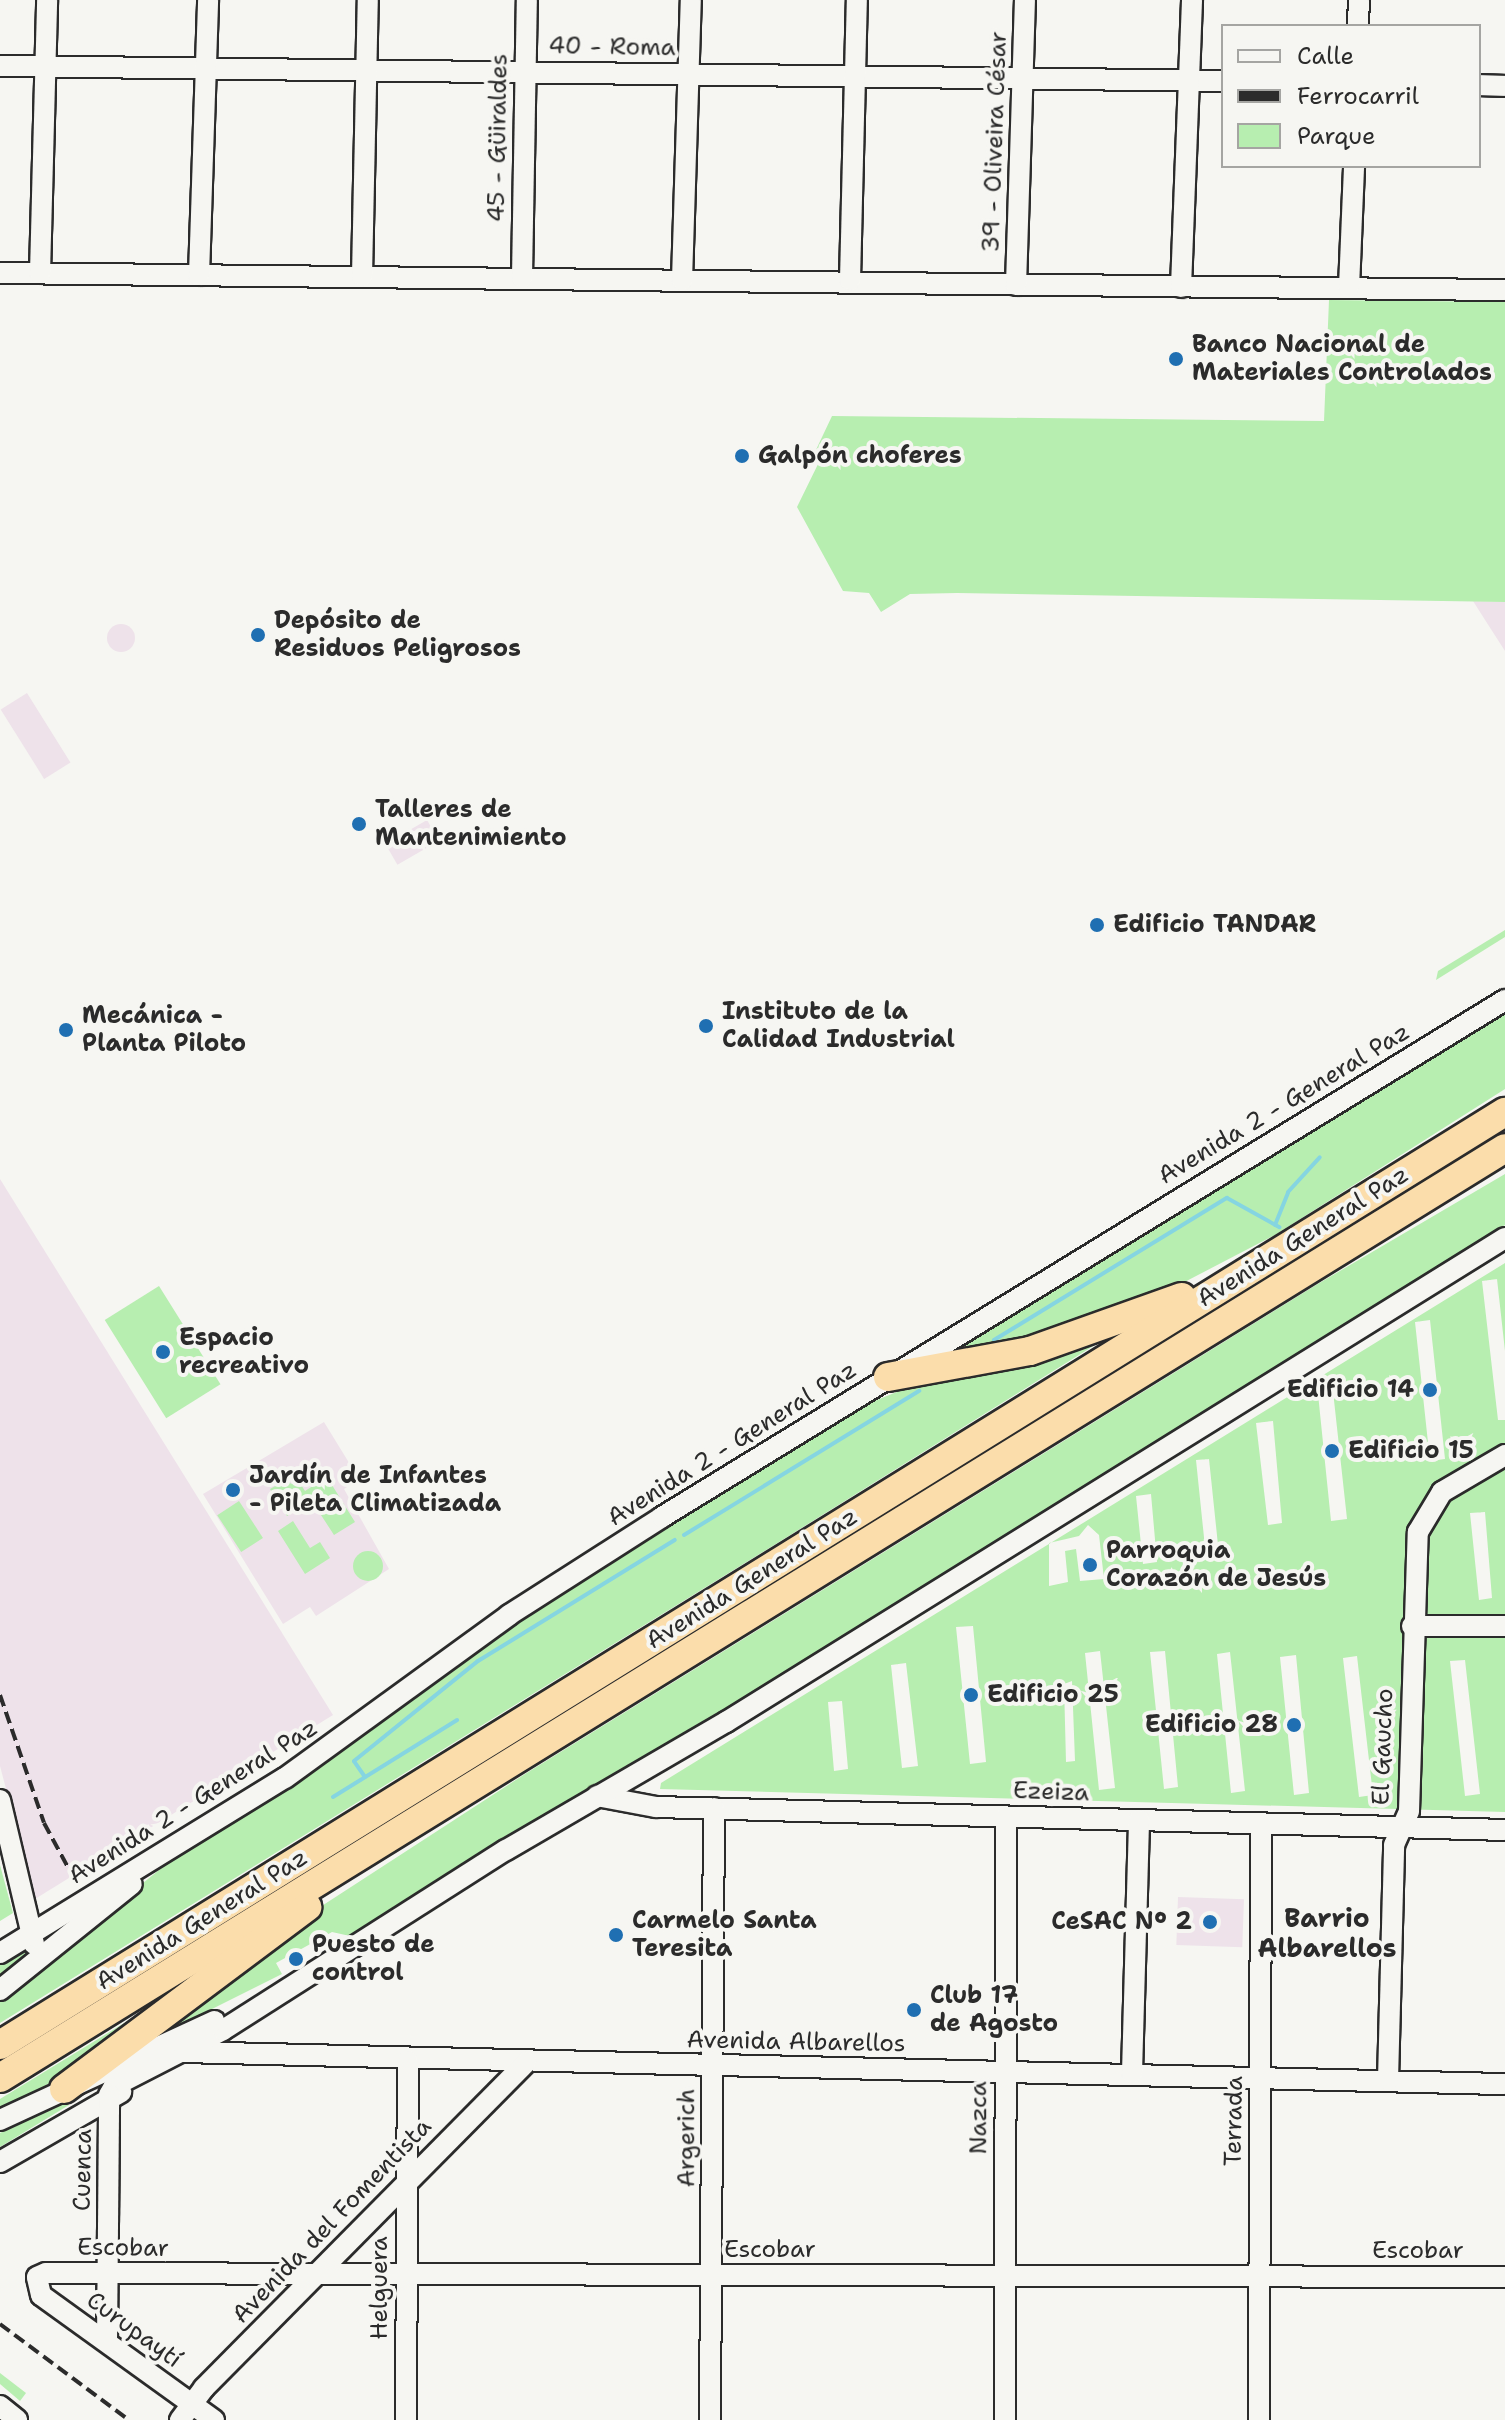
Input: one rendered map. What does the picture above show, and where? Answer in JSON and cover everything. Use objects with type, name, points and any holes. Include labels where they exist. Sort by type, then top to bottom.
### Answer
[{"type":"highway","name":"Avenida General Paz","points":[[0,2045],[1505,1112]]},
{"type":"highway","name":"Avenida General Paz","points":[[0,2078],[1505,1148]]},
{"type":"highway","points":[[1467,1172],[1505,1155]]},
{"type":"highway","points":[[888,1377],[1030,1351],[1246,1272]]},
{"type":"highway","points":[[64,2089],[303,1910],[389,1837]]},
{"type":"street","points":[[40,273],[47,0]]},
{"type":"street","points":[[199,275],[208,0]]},
{"type":"street","points":[[362,276],[368,0]]},
{"type":"street","name":"45 - Güiraldes","points":[[522,277],[527,0]]},
{"type":"street","points":[[682,280],[691,0]]},
{"type":"street","points":[[850,280],[857,0]]},
{"type":"street","name":"39 - Oliveira César","points":[[1016,285],[1025,0]]},
{"type":"street","points":[[1181,287],[1192,0]]},
{"type":"street","points":[[1358,24],[1359,0]]},
{"type":"street","name":"40 - Roma","points":[[0,66],[525,71],[1024,82],[1221,81]]},
{"type":"street","points":[[1481,85],[1505,86]]},
{"type":"street","points":[[1349,287],[1354,168]]},
{"type":"street","points":[[0,273],[850,280],[1016,285],[1505,290]]},
{"type":"street","name":"Avenida 2 - General Paz","points":[[0,1953],[59,1915],[168,1853],[344,1738],[533,1599],[888,1377],[1505,1000]]},
{"type":"street","points":[[0,2162],[597,1796],[726,1722],[1505,1238]]},
{"type":"street","name":"El Gaucho","points":[[1388,2080],[1394,1845],[1409,1811],[1412,1626],[1418,1532],[1428,1510],[1450,1486],[1505,1455]]},
{"type":"street","points":[[1412,1626],[1505,1626]]},
{"type":"street","name":"Ezeiza","points":[[597,1796],[650,1807],[1505,1830]]},
{"type":"street","points":[[0,1800],[32,1933],[29,1968]]},
{"type":"street","name":"Argerich","points":[[710,2420],[714,1808]]},
{"type":"street","name":"Nazca","points":[[1005,2420],[1006,1817]]},
{"type":"street","points":[[1132,2073],[1139,1820]]},
{"type":"street","name":"Terrada","points":[[1259,2420],[1261,1824]]},
{"type":"street","points":[[0,1990],[168,1853]]},
{"type":"street","points":[[19,1872],[36,1908],[59,1915]]},
{"type":"street","points":[[0,2120],[268,1997]]},
{"type":"street","name":"Avenida Albarellos","points":[[182,2052],[408,2061],[1132,2073],[1505,2084]]},
{"type":"street","name":"Helguera","points":[[406,2420],[408,2061]]},
{"type":"street","name":"Avenida del Fomentista","points":[[186,2412],[405,2182],[526,2063]]},
{"type":"street","name":"Cuenca","points":[[107,2341],[109,2095]]},
{"type":"street","name":"Escobar","points":[[37,2277],[107,2274],[1505,2277]]},
{"type":"street","name":"Curupaytí","points":[[37,2277],[41,2295],[107,2341],[186,2412],[214,2420]]},
{"type":"street","points":[[0,2406],[17,2420]]},
{"type":"shaded area","points":[[1473,601],[1505,602],[1505,651],[1487,623]]},
{"type":"shaded area","points":[[121,624],[131,628],[135,638],[131,648],[121,652],[111,648],[107,638],[111,628]]},
{"type":"shaded area","points":[[27,693],[70,763],[44,779],[1,709]]},
{"type":"shaded area","points":[[427,820],[439,841],[397,865],[385,844]]},
{"type":"shaded area","points":[[0,1179],[333,1715],[35,1899],[0,1766]]},
{"type":"shaded area","points":[[324,1422],[359,1479],[344,1489],[389,1569],[316,1616],[310,1607],[283,1624],[203,1494]]},
{"type":"shaded area","name":"CeSAC Nº 2","points":[[1178,1897],[1244,1899],[1242,1947],[1176,1945]]},
{"type":"green space","points":[[1329,300],[1505,302],[1505,602],[957,593],[910,594],[881,612],[869,593],[843,591],[797,507],[821,458],[814,454],[832,416],[1324,421]]},
{"type":"green space","points":[[1505,930],[1505,937],[1436,980],[1438,971]]},
{"type":"green space","points":[[1505,1007],[1505,1089],[1275,1235],[1173,1288],[1031,1339],[936,1358]]},
{"type":"green space","points":[[1505,1174],[1505,1225],[652,1755],[350,1936],[332,1932],[276,1963],[282,1974],[152,2039],[314,1911],[525,1774],[1316,1285]]},
{"type":"green space","points":[[1505,1263],[1505,1351],[1497,1279],[1482,1281],[1498,1420],[1505,1420],[1505,1812],[660,1789],[661,1783],[1049,1544],[1049,1586],[1068,1582],[1065,1551],[1076,1549],[1080,1581],[1104,1579],[1099,1535],[1088,1525],[1079,1536],[1051,1542]],"holes":[[[1430,1320],[1445,1459],[1430,1461],[1415,1322]],[[1332,1382],[1347,1519],[1331,1521],[1317,1384]],[[1273,1421],[1282,1523],[1268,1525],[1256,1423]],[[1209,1459],[1218,1545],[1205,1547],[1196,1460]],[[1151,1494],[1157,1562],[1143,1564],[1136,1496]],[[1485,1512],[1492,1598],[1479,1600],[1470,1513]],[[973,1626],[986,1762],[970,1764],[956,1627]],[[1100,1651],[1115,1788],[1099,1790],[1085,1653]],[[1165,1651],[1178,1787],[1164,1789],[1150,1652]],[[1230,1652],[1245,1791],[1231,1793],[1217,1654]],[[1296,1655],[1309,1793],[1294,1795],[1280,1657]],[[1357,1656],[1373,1795],[1359,1797],[1343,1658]],[[1465,1660],[1480,1794],[1465,1796],[1450,1661]],[[906,1663],[918,1766],[902,1768],[891,1665]],[[1072,1681],[1075,1761],[1066,1762],[1064,1684]],[[842,1701],[848,1769],[834,1771],[828,1702]]]},
{"type":"green space","name":"Espacio recreativo","points":[[159,1286],[220,1384],[166,1418],[105,1320]]},
{"type":"green space","points":[[1111,1335],[0,2023],[0,2000],[181,1852],[398,1709],[539,1605],[867,1404],[919,1383]]},
{"type":"green space","points":[[327,1477],[355,1522],[334,1535],[308,1495],[301,1499],[304,1505],[287,1516],[270,1489],[288,1479],[291,1484],[298,1480],[305,1491]]},
{"type":"green space","points":[[239,1501],[263,1538],[241,1552],[217,1515]]},
{"type":"green space","points":[[293,1521],[310,1548],[320,1542],[330,1558],[305,1574],[278,1531]]},
{"type":"green space","points":[[368,1551],[379,1555],[383,1566],[379,1577],[368,1581],[357,1577],[353,1566],[357,1555]]},
{"type":"green space","points":[[0,1865],[13,1913],[0,1921]]},
{"type":"green space","points":[[27,1945],[28,1956],[0,1980],[0,1963]]},
{"type":"green space","points":[[214,1968],[62,2076],[0,2111],[0,2099]]},
{"type":"green space","points":[[66,2100],[69,2105],[0,2147],[0,2133]]},
{"type":"green space","points":[[0,2373],[26,2393],[20,2401],[0,2384]]},
{"type":"waterway","points":[[1275,1225],[1288,1192],[1320,1157]]},
{"type":"waterway","points":[[994,1340],[1227,1198],[1279,1227]]},
{"type":"waterway","points":[[684,1535],[919,1391]]},
{"type":"waterway","points":[[365,1777],[354,1761],[478,1661],[675,1540]]},
{"type":"waterway","points":[[333,1797],[457,1720]]},
{"type":"railway","points":[[0,1695],[44,1823],[71,1873]]},
{"type":"railway","points":[[0,2324],[129,2420]]},
{"type":"place","name":"Banco Nacional de Materiales Controlados","points":[[1176,359]]},
{"type":"place","name":"Galpón choferes","points":[[742,456]]},
{"type":"place","name":"Depósito de Residuos Peligrosos","points":[[258,635]]},
{"type":"place","name":"Talleres de Mantenimiento","points":[[359,824]]},
{"type":"place","name":"Edificio TANDAR","points":[[1097,925]]},
{"type":"place","name":"Instituto de la Calidad Industrial","points":[[706,1026]]},
{"type":"place","name":"Mecánica - Planta Piloto","points":[[66,1030]]},
{"type":"place","name":"Espacio recreativo","points":[[163,1352]]},
{"type":"place","name":"Edificio 14","points":[[1430,1390]]},
{"type":"place","name":"Edificio 15","points":[[1332,1451]]},
{"type":"place","name":"Jardín de Infantes - Pileta Climatizada","points":[[233,1490]]},
{"type":"place","name":"Parroquia Corazón de Jesús","points":[[1090,1565]]},
{"type":"place","name":"Edificio 25","points":[[971,1695]]},
{"type":"place","name":"Edificio 28","points":[[1294,1725]]},
{"type":"place","name":"CeSAC Nº 2","points":[[1210,1922]]},
{"type":"place","name":"Carmelo Santa Teresita","points":[[616,1935]]},
{"type":"place","name":"Puesto de control","points":[[296,1959]]},
{"type":"place","name":"Club 17 de Agosto","points":[[914,2010]]},
{"type":"district","name":"Barrio Albarellos","points":[[1327,1933]]}]
